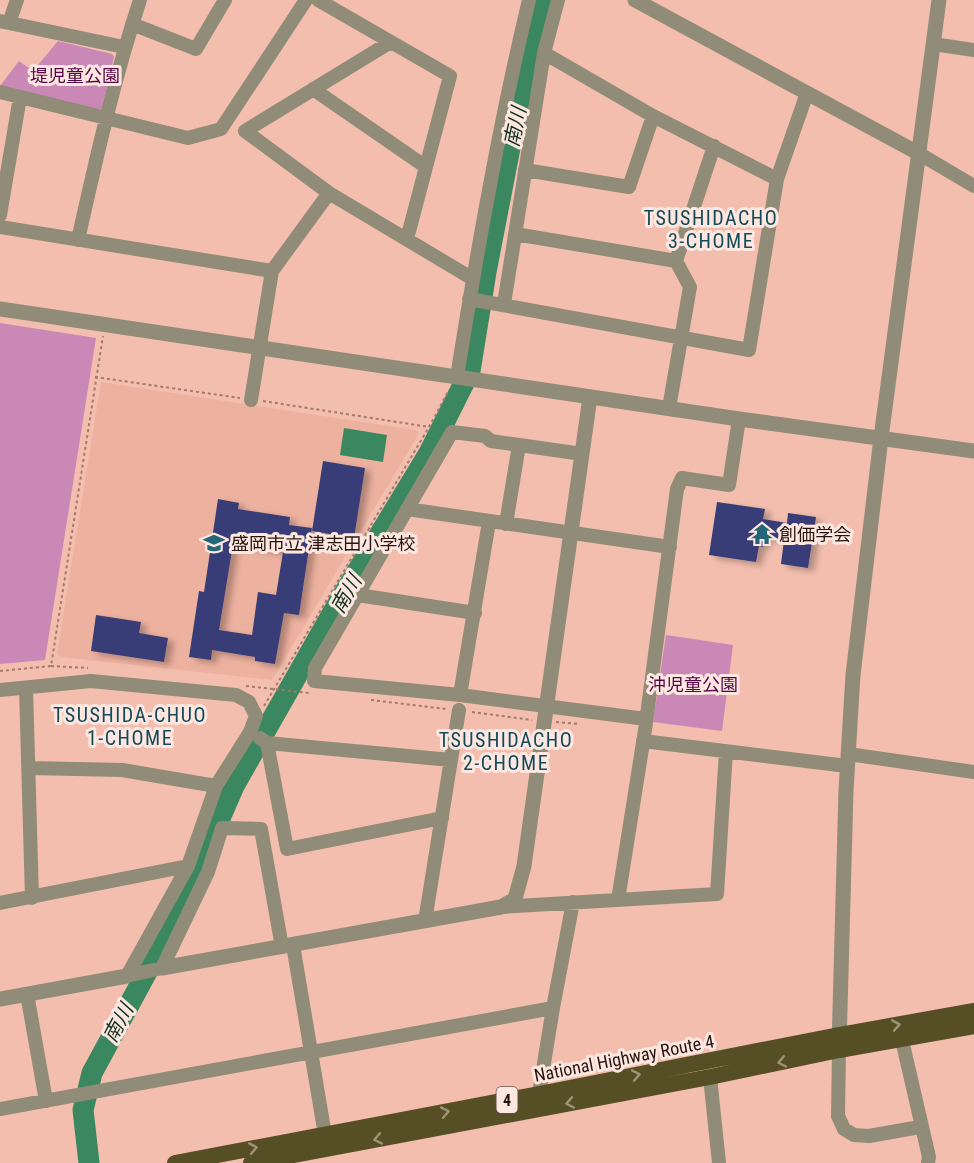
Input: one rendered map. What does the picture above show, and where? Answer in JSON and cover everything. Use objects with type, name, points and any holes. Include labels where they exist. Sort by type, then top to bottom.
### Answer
[{"type":"highway","name":"National Highway Route 4","points":[[251,1163],[710,1077],[839,1042],[974,1011]]},
{"type":"highway","name":"National Highway Route 4","points":[[175,1163],[539,1094],[839,1042],[902,1040],[974,1026]]},
{"type":"street","points":[[17,0],[5,22],[124,47]]},
{"type":"street","points":[[78,240],[124,47],[140,0]]},
{"type":"street","points":[[132,24],[196,49],[225,0]]},
{"type":"street","points":[[0,92],[188,138],[221,129],[306,0]]},
{"type":"street","points":[[318,0],[389,43],[450,76],[407,239]]},
{"type":"street","points":[[456,377],[513,68],[530,0]]},
{"type":"street","points":[[504,304],[544,53],[558,0]]},
{"type":"street","points":[[635,0],[918,153],[974,186]]},
{"type":"street","points":[[921,1127],[869,1136],[854,1135],[844,1129],[838,1116],[839,1042],[853,675],[881,438],[939,0]]},
{"type":"street","points":[[389,43],[246,131],[329,193],[473,279]]},
{"type":"street","points":[[933,44],[974,50]]},
{"type":"street","points":[[544,53],[653,116],[777,179]]},
{"type":"street","points":[[313,88],[426,167]]},
{"type":"street","points":[[469,298],[749,350],[777,179],[807,93]]},
{"type":"street","points":[[0,214],[20,97]]},
{"type":"street","points":[[525,170],[629,186],[653,116]]},
{"type":"street","points":[[669,408],[690,287],[676,261],[714,146]]},
{"type":"street","points":[[251,400],[272,271],[329,193]]},
{"type":"street","points":[[0,227],[272,271]]},
{"type":"street","points":[[515,234],[676,261]]},
{"type":"street","points":[[0,309],[739,419],[974,451]]},
{"type":"street","points":[[501,907],[515,898],[524,866],[590,397]]},
{"type":"street","points":[[618,900],[643,741],[676,489],[682,478],[729,485],[739,419]]},
{"type":"street","points":[[582,454],[491,441],[485,436],[452,432],[315,668],[314,681],[460,696],[544,714],[646,719]]},
{"type":"street","points":[[506,524],[519,445]]},
{"type":"street","points":[[407,509],[670,547]]},
{"type":"street","points":[[460,696],[489,522]]},
{"type":"street","points":[[358,596],[475,613]]},
{"type":"street","points":[[0,690],[91,681],[236,695],[249,702],[256,716],[259,737],[287,849],[442,818]]},
{"type":"street","points":[[26,687],[32,898]]},
{"type":"street","points":[[425,921],[459,710]]},
{"type":"street","points":[[259,737],[451,760]]},
{"type":"street","points":[[127,976],[188,866],[216,786],[259,737]]},
{"type":"street","points":[[643,741],[726,751],[974,772]]},
{"type":"street","points":[[0,999],[501,907],[717,894],[726,751]]},
{"type":"street","points":[[29,768],[122,770],[216,786]]},
{"type":"street","points":[[162,968],[208,872],[222,828],[284,832]]},
{"type":"street","points":[[261,829],[311,1052],[325,1135]]},
{"type":"street","points":[[0,903],[188,866]]},
{"type":"street","points":[[539,1094],[552,1008],[573,902]]},
{"type":"street","points":[[27,994],[46,1101]]},
{"type":"street","points":[[0,1109],[552,1008]]},
{"type":"street","points":[[902,1040],[928,1163]]},
{"type":"street","points":[[710,1077],[719,1163]]},
{"type":"path","points":[[0,672],[51,666],[105,325]]},
{"type":"path","points":[[256,716],[274,690],[456,377]]},
{"type":"path","points":[[274,690],[319,694]]},
{"type":"path","points":[[365,700],[459,710],[544,714]]},
{"type":"shaded area","name":"盛岡市立 津志田小学校","points":[[101,382],[415,430],[419,433],[272,680],[62,657],[57,654]]},
{"type":"shaded area","points":[[344,428],[387,435],[383,462],[340,455]]},
{"type":"green space","name":"堤児童公園","points":[[58,41],[112,54],[114,57],[102,108],[98,110],[0,86],[19,61],[33,71]]},
{"type":"green space","points":[[0,323],[96,338],[45,660],[0,664]]},
{"type":"green space","name":"沖児童公園","points":[[666,635],[733,645],[722,731],[653,722]]},
{"type":"building","points":[[323,461],[365,468],[354,538],[312,531]]},
{"type":"building","points":[[218,499],[239,503],[238,509],[290,517],[289,525],[312,528],[299,615],[284,613],[275,664],[255,661],[255,657],[212,650],[211,660],[189,657],[199,591],[204,592]],"holes":[[[233,544],[283,552],[276,595],[258,592],[252,635],[219,630]]]},
{"type":"building","name":"創価学会","points":[[717,502],[765,509],[763,519],[787,523],[788,513],[816,517],[808,568],[781,564],[784,540],[765,537],[763,547],[759,546],[756,562],[709,555]]},
{"type":"building","points":[[96,615],[141,622],[139,633],[168,638],[164,662],[91,651]]},
{"type":"waterway","name":"南川","points":[[89,1163],[83,1110],[92,1073],[191,885],[234,786],[341,598],[429,453],[470,371],[486,272],[514,127],[544,0]]},
{"type":"place","name":"創価学会","points":[[762,534]]},
{"type":"place","name":"盛岡市立 津志田小学校","points":[[214,543]]},
{"type":"district","name":"TSUSHIDACHO 3-CHOME","points":[[711,230]]},
{"type":"district","name":"TSUSHIDA-CHUO 1-CHOME","points":[[130,726]]},
{"type":"district","name":"TSUSHIDACHO 2-CHOME","points":[[506,752]]}]
